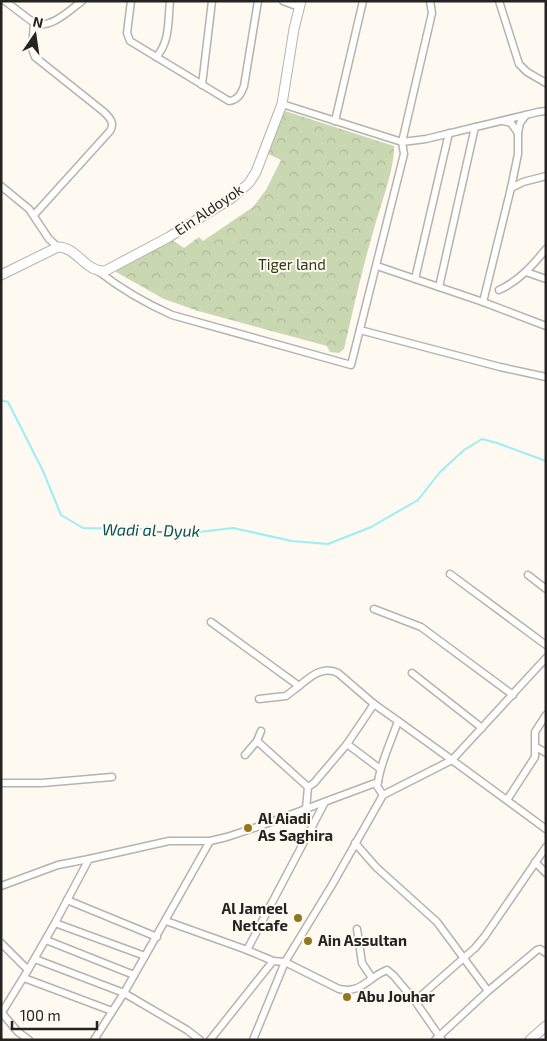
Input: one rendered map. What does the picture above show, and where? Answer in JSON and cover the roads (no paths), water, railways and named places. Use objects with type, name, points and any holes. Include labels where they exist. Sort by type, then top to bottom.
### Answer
[{"type":"street","points":[[5,1],[34,23],[43,25],[52,22],[82,1]]},
{"type":"street","points":[[131,1],[127,33],[130,41],[229,101],[234,100],[242,92],[247,78],[258,1]]},
{"type":"street","points":[[156,57],[163,50],[166,41],[170,1]]},
{"type":"street","points":[[202,85],[212,1]]},
{"type":"street","points":[[283,1],[300,4]]},
{"type":"street","points":[[335,121],[363,1]]},
{"type":"street","points":[[1,275],[58,247],[66,248],[112,282],[149,305],[172,315],[351,365],[404,154],[402,142],[432,14],[430,1]]},
{"type":"street","points":[[499,1],[516,59],[522,69],[546,83]]},
{"type":"street","name":"Ein Aldoyok","points":[[98,271],[111,269],[147,250],[232,198],[243,189],[256,172],[282,104],[300,4]]},
{"type":"street","points":[[34,23],[32,49],[35,57],[104,112],[112,121],[110,131],[34,215]]},
{"type":"street","points":[[282,104],[402,142],[426,139],[546,111]]},
{"type":"street","points":[[483,302],[512,188],[518,154],[520,123],[527,114]]},
{"type":"street","points":[[502,120],[510,124],[518,133]]},
{"type":"street","points":[[439,287],[475,127]]},
{"type":"street","points":[[415,279],[449,133]]},
{"type":"street","points":[[512,188],[523,182],[546,176]]},
{"type":"street","points":[[1,186],[29,209],[49,239],[58,247]]},
{"type":"street","points":[[499,290],[526,272],[546,249]]},
{"type":"street","points":[[376,266],[483,302],[546,326]]},
{"type":"street","points":[[526,272],[546,278]]},
{"type":"street","points":[[360,330],[500,367],[546,377]]},
{"type":"street","points":[[450,574],[546,645]]},
{"type":"street","points":[[528,575],[546,589]]},
{"type":"street","points":[[374,609],[421,627],[513,695]]},
{"type":"street","points":[[211,622],[299,686]]},
{"type":"street","points":[[253,1040],[285,962],[332,885],[383,795],[452,760],[545,660]]},
{"type":"street","points":[[259,699],[286,696],[321,671],[326,669],[333,670],[374,704],[546,829]]},
{"type":"street","points":[[412,673],[482,728]]},
{"type":"street","points":[[308,787],[314,783],[347,744],[374,704]]},
{"type":"street","points":[[507,800],[535,758],[535,732],[546,715]]},
{"type":"street","points":[[383,795],[377,786],[379,768],[385,758],[398,721]]},
{"type":"street","points":[[245,755],[257,741],[261,731]]},
{"type":"street","points":[[257,741],[308,787]]},
{"type":"street","points":[[347,744],[379,768]]},
{"type":"street","points":[[536,747],[546,753]]},
{"type":"street","points":[[1,783],[42,783],[112,776]]},
{"type":"street","points":[[1,886],[58,865],[169,841],[210,841],[246,831],[378,782]]},
{"type":"street","points":[[306,809],[308,787]]},
{"type":"street","points":[[247,950],[325,802]]},
{"type":"street","points":[[94,1040],[166,922],[210,841]]},
{"type":"street","points":[[355,843],[376,867],[437,922],[488,991]]},
{"type":"street","points":[[415,1001],[475,948],[493,926],[534,862],[546,847]]},
{"type":"street","points":[[29,1040],[18,1032],[2,1014],[46,940],[89,859]]},
{"type":"street","points":[[534,862],[546,873]]},
{"type":"street","points":[[67,900],[157,937]]},
{"type":"street","points":[[166,922],[247,950],[272,961],[285,962],[339,989],[354,990],[387,970],[415,1001],[439,1039],[488,991],[537,950],[540,949],[546,954]]},
{"type":"street","points":[[55,923],[146,956]]},
{"type":"street","points":[[357,930],[362,963],[372,978]]},
{"type":"street","points":[[46,940],[134,975]]},
{"type":"street","points":[[1,943],[28,970]]},
{"type":"street","points":[[35,959],[124,993],[187,1030],[200,1040]]},
{"type":"street","points":[[210,1040],[272,961]]},
{"type":"street","points":[[24,978],[112,1011]]},
{"type":"street","points":[[530,1040],[546,1026]]},
{"type":"waterway","name":"Wadi al-Dyuk","points":[[1,400],[8,402],[43,471],[61,515],[83,528],[140,529],[183,534],[233,528],[292,541],[328,544],[371,527],[418,500],[440,472],[464,450],[482,439],[546,461]]},
{"type":"place","name":"Al Aiadi As Saghira","points":[[248,828]]},
{"type":"place","name":"Al Jameel Netcafe","points":[[298,918]]},
{"type":"place","name":"Ain Assultan","points":[[308,941]]},
{"type":"place","name":"Abu Jouhar","points":[[347,997]]},
{"type":"park label","name":"Tiger land","points":[[292,265]]}]
